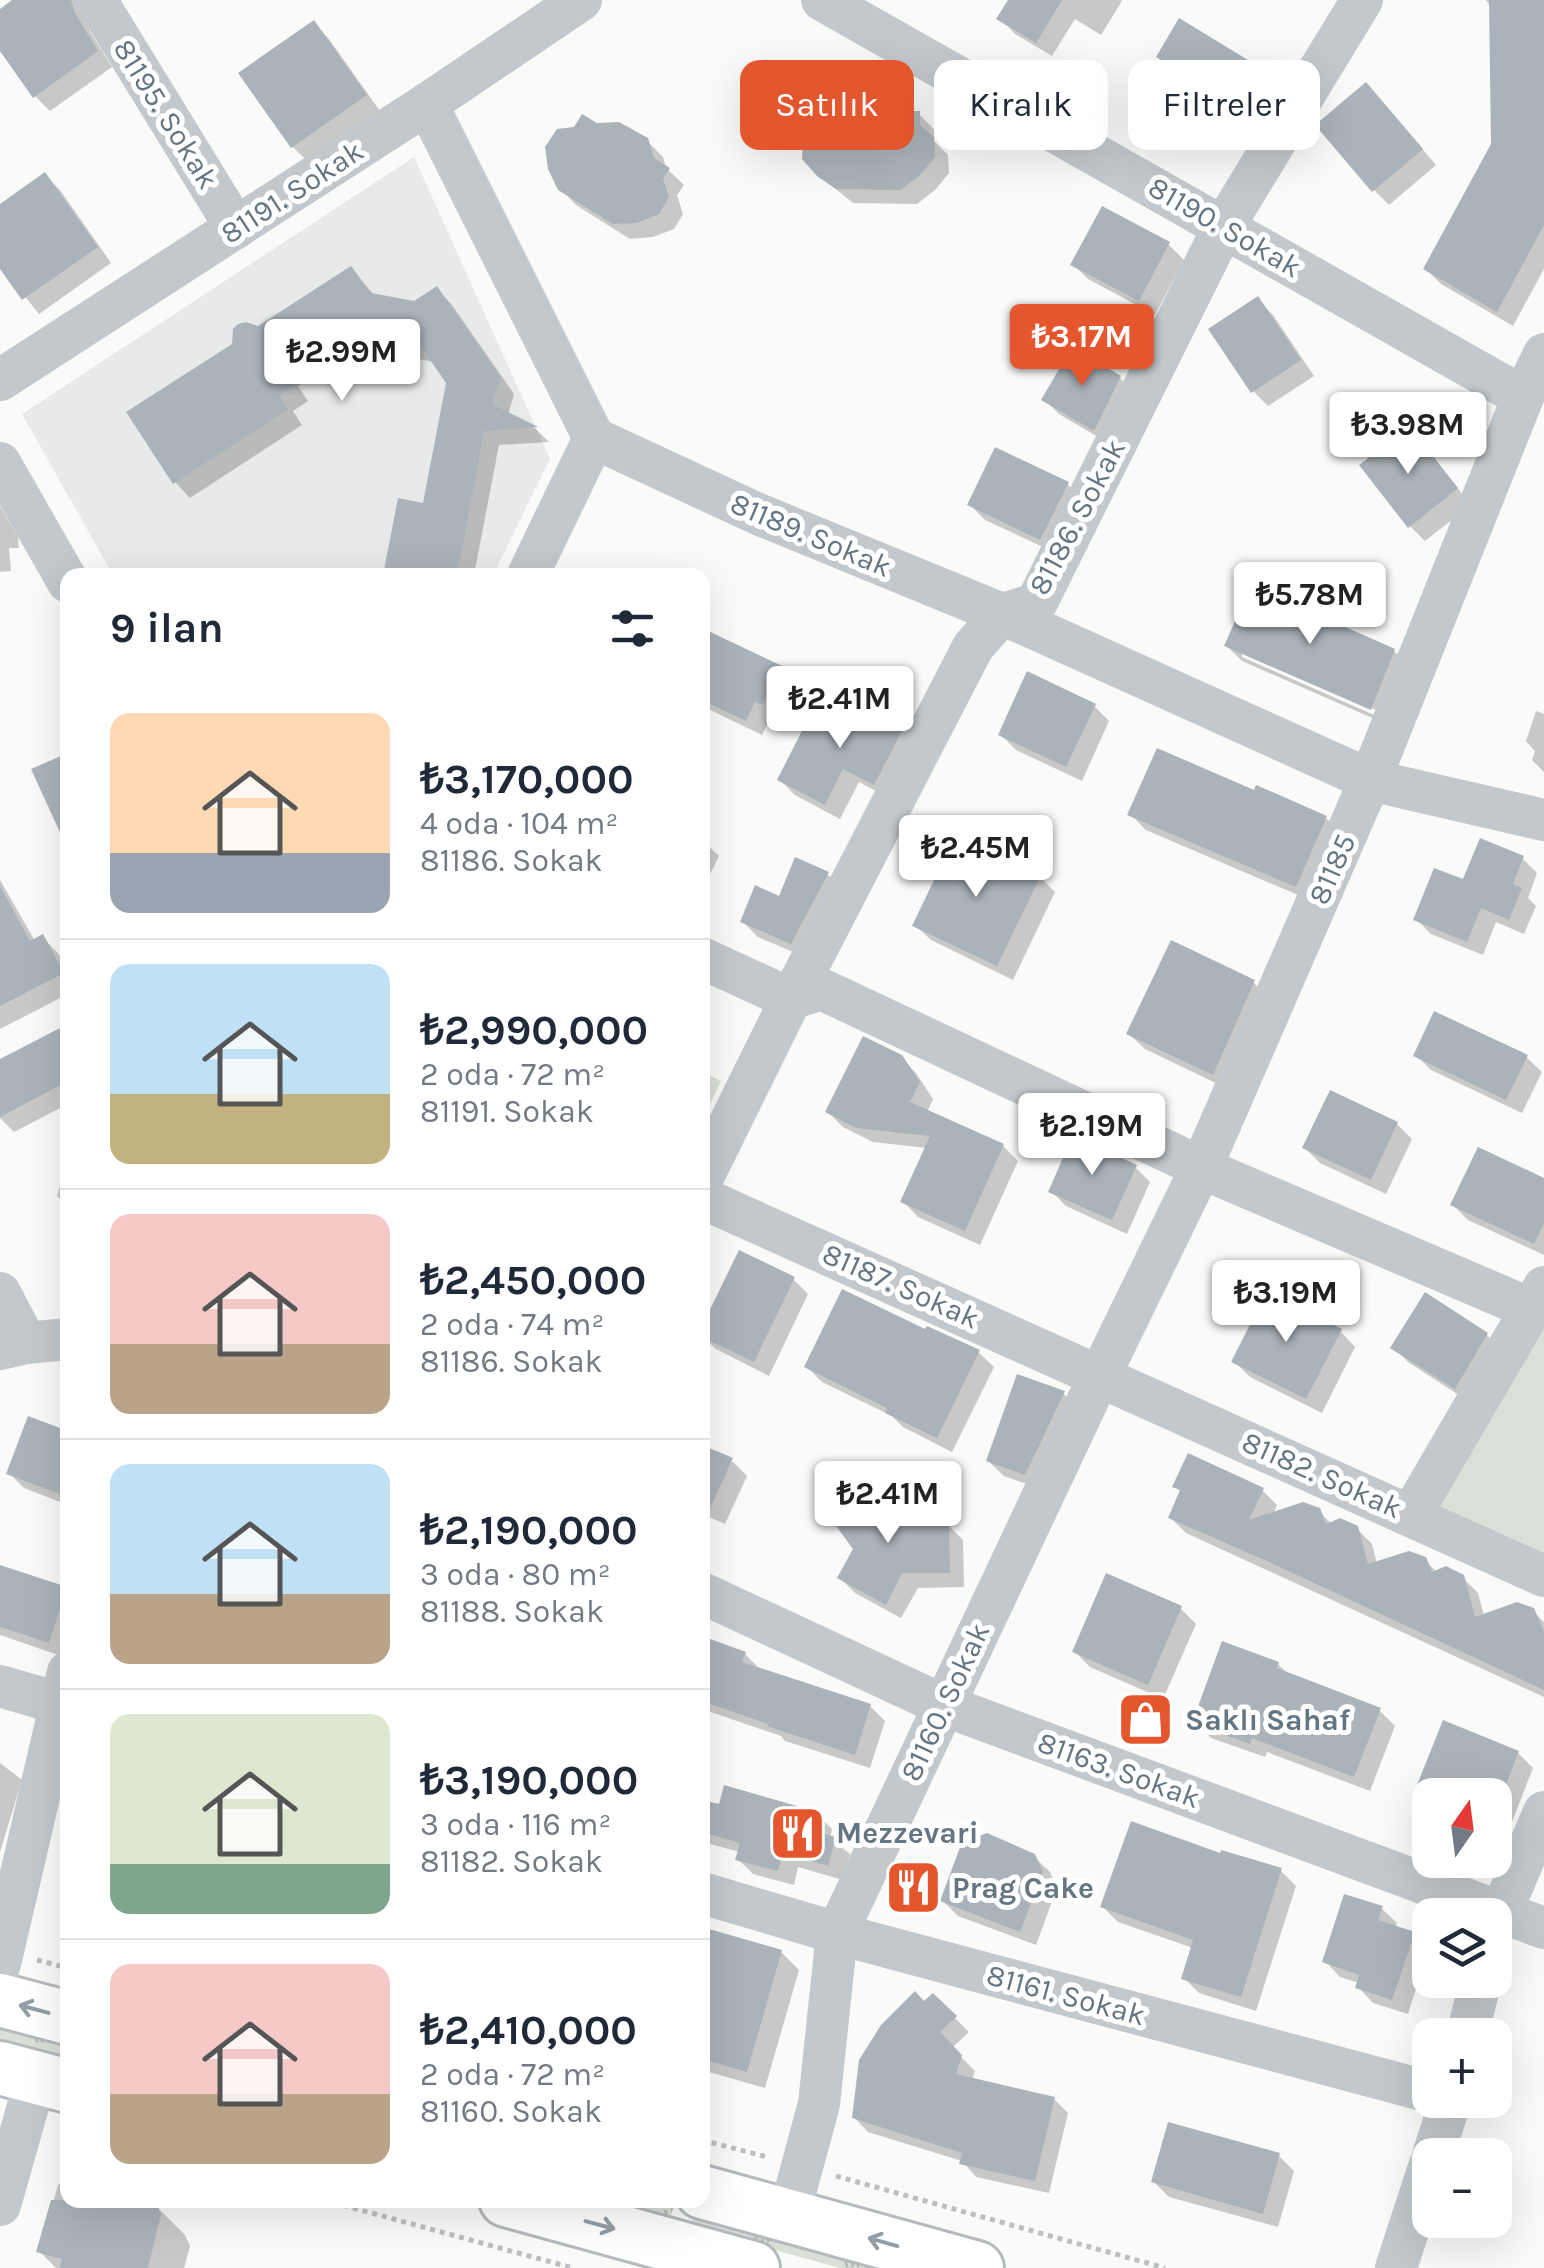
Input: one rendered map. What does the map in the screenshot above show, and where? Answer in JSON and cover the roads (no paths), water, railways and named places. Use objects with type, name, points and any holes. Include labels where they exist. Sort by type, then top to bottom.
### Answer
[{"type":"main road","points":[[0,2000],[60,2016]]},
{"type":"main road","points":[[710,2194],[977,2268]]},
{"type":"main road","points":[[535,2208],[753,2268]]},
{"type":"street","name":"81195. Sokak","points":[[96,0],[236,228]]},
{"type":"street","name":"81191. Sokak","points":[[0,380],[581,0]]},
{"type":"street","name":"81186. Sokak","points":[[710,1163],[974,648],[1002,614],[1036,604],[1224,226],[1362,0]]},
{"type":"street","name":"81190. Sokak","points":[[834,3],[1523,397]]},
{"type":"street","points":[[427,104],[594,438],[531,568]]},
{"type":"street","name":"81185","points":[[1100,1375],[1202,1166],[1370,780],[1523,397],[1544,354]]},
{"type":"street","name":"81189. Sokak","points":[[594,438],[758,514],[1002,614],[1370,780],[1544,820]]},
{"type":"street","points":[[0,463],[60,568]]},
{"type":"street","points":[[710,962],[791,999],[821,989],[1202,1166],[1537,1298],[1411,1515]]},
{"type":"street","name":"81187. Sokak","points":[[710,1202],[1100,1375]]},
{"type":"street","points":[[0,1293],[31,1344]]},
{"type":"street","name":"81182. Sokak","points":[[1100,1375],[1544,1576]]},
{"type":"street","name":"81160. Sokak","points":[[789,2215],[820,2104],[838,1933],[1100,1375]]},
{"type":"street","name":"81163. Sokak","points":[[710,1596],[943,1705],[1440,1898]]},
{"type":"street","points":[[0,1686],[60,1694]]},
{"type":"street","points":[[17,1962],[60,1717]]},
{"type":"street","points":[[1507,1898],[1544,1812]]},
{"type":"street","name":"81161. Sokak","points":[[710,1894],[838,1933],[1412,2087]]},
{"type":"street","name":"81163. Sokak","points":[[1512,1923],[1544,1928]]},
{"type":"street","points":[[0,2205],[35,2077]]},
{"type":"street","points":[[1396,2268],[1412,2219]]},
{"type":"place","name":"Saklı Sahaf","points":[[1146,1720]]},
{"type":"place","name":"Mezzevari","points":[[797,1833]]},
{"type":"place","name":"Prag Cake","points":[[913,1888]]}]
